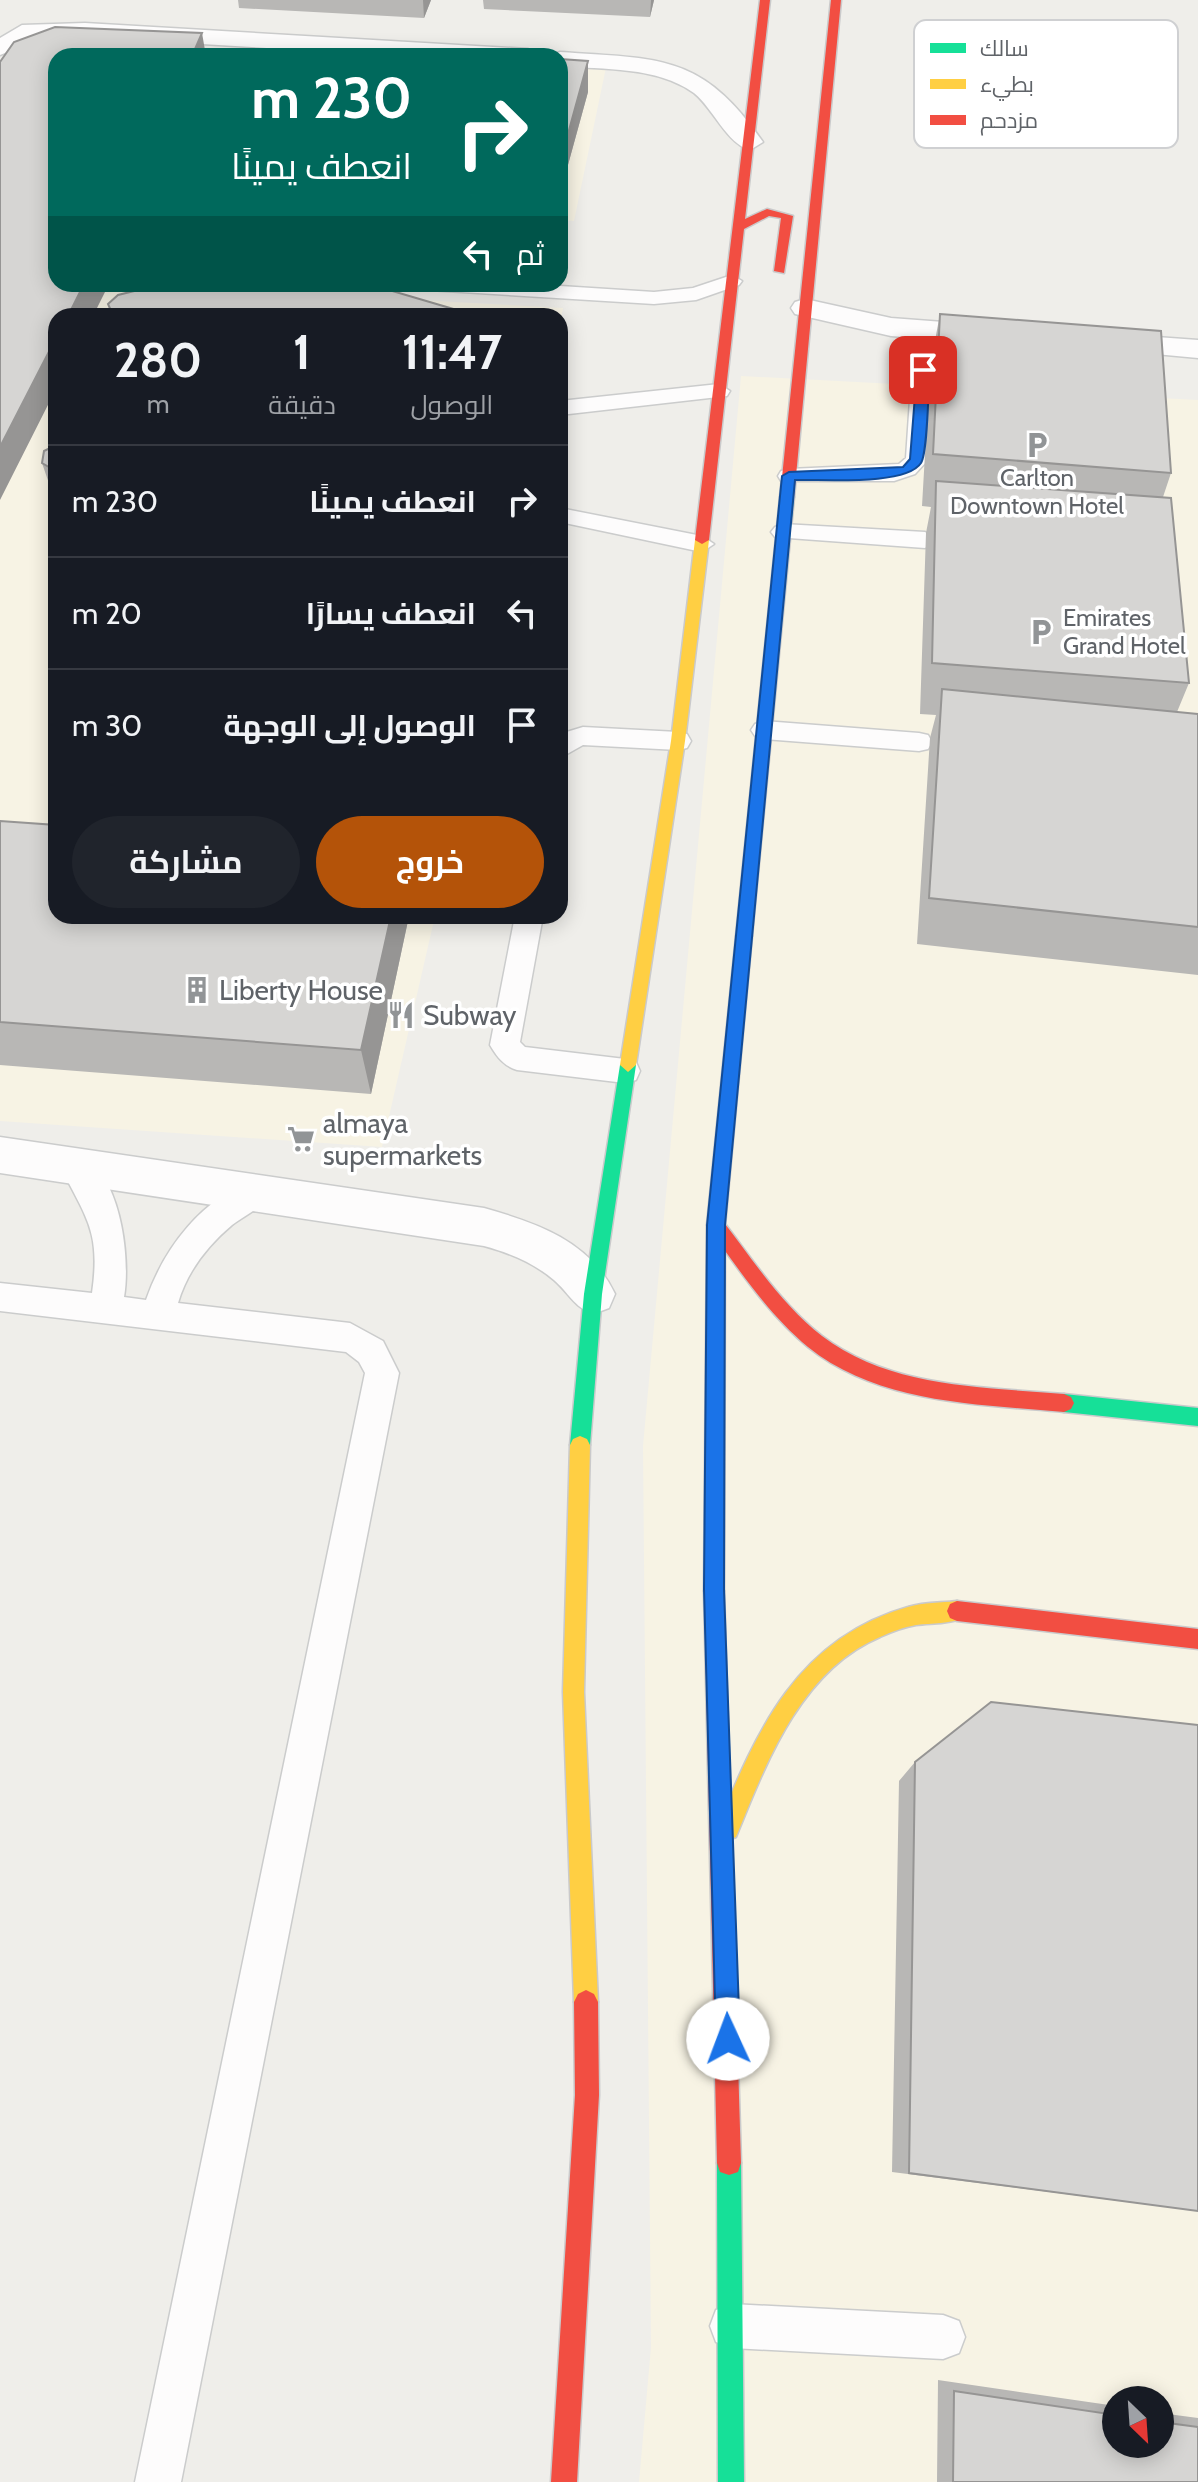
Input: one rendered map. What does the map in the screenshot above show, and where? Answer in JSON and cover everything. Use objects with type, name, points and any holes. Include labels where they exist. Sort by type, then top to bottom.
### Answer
[{"type":"street","points":[[564,2482],[587,2095],[585,1875],[575,1725],[574,1587],[580,1433],[593,1294],[678,741],[765,0]]},
{"type":"street","points":[[731,2482],[732,2326],[714,1574],[716,1225],[836,0]]},
{"type":"street","points":[[17,24],[80,6]]},
{"type":"street","points":[[0,48],[16,40],[17,24]]},
{"type":"street","points":[[17,24],[363,48]]},
{"type":"street","points":[[568,60],[640,68],[687,79],[708,92],[750,142]]},
{"type":"street","points":[[739,227],[767,212],[787,216],[781,279],[805,308],[891,327],[1028,337]]},
{"type":"street","points":[[1074,341],[1198,349]]},
{"type":"street","points":[[0,1155],[496,1230],[552,1253],[580,1272],[593,1294]]},
{"type":"street","points":[[716,1225],[787,1318],[822,1346],[863,1369],[908,1384],[954,1392],[1198,1417]]},
{"type":"street","points":[[722,1847],[758,1757],[808,1678],[830,1655],[856,1636],[886,1622],[913,1614],[972,1612],[1198,1639]]},
{"type":"lane","points":[[558,292],[654,298],[696,294],[732,281]]},
{"type":"lane","points":[[789,476],[894,474],[907,469],[917,460],[923,370]]},
{"type":"lane","points":[[568,407],[719,391]]},
{"type":"lane","points":[[568,517],[702,544]]},
{"type":"lane","points":[[783,532],[925,540]]},
{"type":"lane","points":[[764,730],[919,742]]},
{"type":"lane","points":[[568,740],[583,736],[678,741]]},
{"type":"lane","points":[[528,924],[505,1045],[510,1052],[528,1060],[625,1071]]},
{"type":"lane","points":[[76,1166],[103,1207],[110,1230],[113,1255],[106,1309]]},
{"type":"lane","points":[[158,1316],[170,1276],[187,1249],[211,1222],[255,1193]]},
{"type":"lane","points":[[0,1297],[350,1338],[366,1345],[377,1357],[382,1373],[158,2482]]},
{"type":"lane","points":[[732,2326],[943,2337]]},
{"type":"shaded area","points":[[568,56],[608,58],[574,221],[568,221]]},
{"type":"shaded area","points":[[56,292],[272,292],[563,308],[48,308]]},
{"type":"shaded area","points":[[48,309],[48,924],[433,924],[382,1147],[0,1121],[0,407]]},
{"type":"shaded area","points":[[741,376],[1198,400],[1198,2482],[639,2482],[651,2347],[643,1446]]},
{"type":"building","points":[[55,27],[202,33],[195,48],[48,48],[48,292],[80,292],[72,308],[48,308],[48,354],[0,447],[0,62],[14,42]]},
{"type":"building","points":[[568,60],[588,61],[568,134]]},
{"type":"building","points":[[130,292],[396,292],[450,308],[110,308],[108,304],[118,295]]},
{"type":"building","points":[[940,314],[1161,331],[1171,473],[933,454]]},
{"type":"building","points":[[48,449],[48,466],[42,463],[44,451]]},
{"type":"building","name":"Emirates Grand Hotel","points":[[936,481],[1171,498],[1189,683],[932,663]]},
{"type":"building","points":[[942,689],[1198,714],[1198,927],[929,898]]},
{"type":"building","name":"Liberty House","points":[[0,821],[48,824],[48,924],[389,924],[361,1050],[0,1022]]},
{"type":"building","points":[[991,1702],[1198,1725],[1198,2211],[909,2173],[915,1762]]},
{"type":"building","points":[[954,2391],[1102,2413],[1102,2458],[1174,2458],[1174,2424],[1198,2427],[1198,2482],[953,2482]]},
{"type":"traffic: fast","points":[[744,936],[787,497]]},
{"type":"traffic: fast","points":[[580,1445],[593,1294],[628,1065]]},
{"type":"traffic: fast","points":[[1064,1403],[1198,1417]]},
{"type":"traffic: fast","points":[[729,2163],[731,2482]]},
{"type":"traffic: slow","points":[[628,1065],[678,741],[702,540]]},
{"type":"traffic: slow","points":[[714,1591],[716,1225],[744,936]]},
{"type":"traffic: slow","points":[[580,1445],[574,1586],[574,1692],[586,2002]]},
{"type":"traffic: slow","points":[[728,1829],[762,1749],[784,1712],[809,1679],[838,1651],[872,1629],[911,1616],[957,1611]]},
{"type":"traffic: jam","points":[[702,540],[765,0]]},
{"type":"traffic: jam","points":[[787,497],[836,0]]},
{"type":"traffic: jam","points":[[739,227],[767,212],[787,216],[780,271]]},
{"type":"traffic: jam","points":[[716,1225],[788,1316],[816,1342],[843,1360],[872,1373],[935,1390],[1064,1403]]},
{"type":"traffic: jam","points":[[714,1591],[729,2163]]},
{"type":"traffic: jam","points":[[957,1611],[1198,1639]]},
{"type":"traffic: jam","points":[[564,2482],[587,2095],[586,2002]]},
{"type":"place","name":"Carlton Downtown Hotel","points":[[1037,445]]},
{"type":"place","name":"Emirates Grand Hotel","points":[[1041,632]]},
{"type":"place","name":"Liberty House","points":[[197,990]]},
{"type":"place","name":"Subway","points":[[401,1015]]},
{"type":"place","name":"almaya supermarkets","points":[[301,1139]]},
{"type":"route","points":[[728,2039],[714,1589],[716,1225],[789,476],[894,474],[913,465],[917,460],[923,370]]}]
